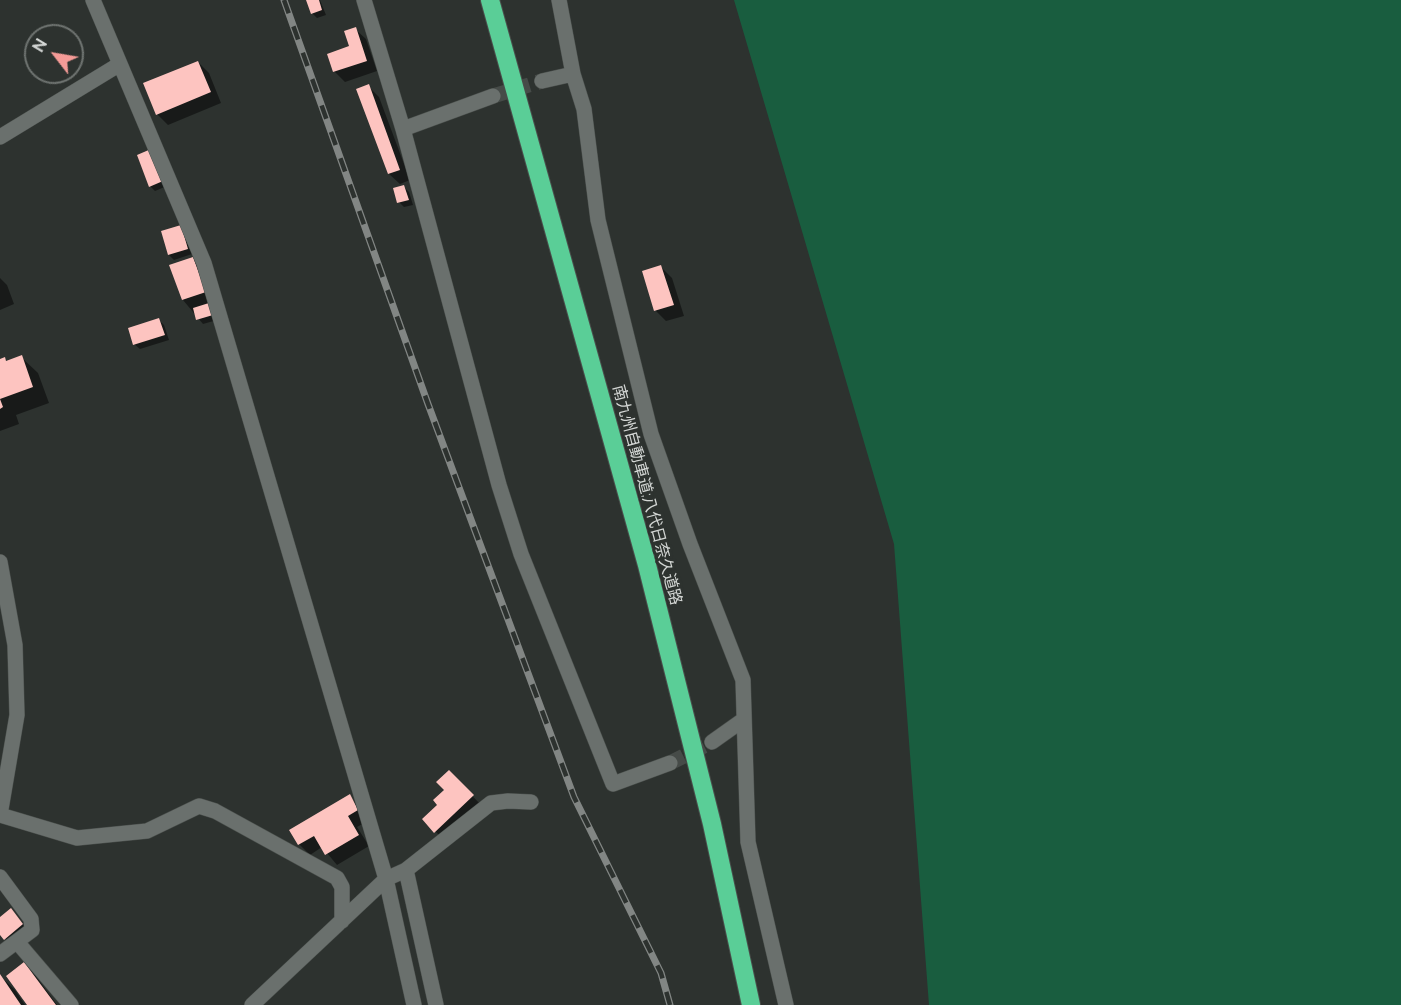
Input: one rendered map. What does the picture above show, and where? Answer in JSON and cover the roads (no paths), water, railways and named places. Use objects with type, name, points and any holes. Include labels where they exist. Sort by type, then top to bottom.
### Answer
[{"type":"highway","name":"南九州自動車道;八代日奈久道路","points":[[490,0],[647,565],[712,824],[751,1005]]},
{"type":"street","points":[[93,0],[204,263],[387,879],[414,1005]]},
{"type":"street","points":[[364,0],[403,129],[499,485],[522,554],[613,784],[670,763]]},
{"type":"street","points":[[559,0],[573,74],[584,109],[598,220],[651,434],[690,544],[743,680],[748,842],[786,1005]]},
{"type":"street","points":[[0,137],[120,64]]},
{"type":"street","points":[[542,81],[573,74]]},
{"type":"street","points":[[403,129],[493,96]]},
{"type":"street","points":[[0,562],[15,645],[17,715],[0,815],[77,838],[147,831],[199,806],[215,811],[337,878],[342,887],[342,921]]},
{"type":"street","points":[[712,742],[743,720]]},
{"type":"street","points":[[252,1005],[387,879],[406,870],[491,803],[531,802]]},
{"type":"street","points":[[406,870],[436,1005]]},
{"type":"street","points":[[0,877],[31,919],[32,930],[18,943],[0,954]]},
{"type":"street","points":[[18,943],[71,1005]]},
{"type":"tunnel","points":[[493,96],[542,81]]},
{"type":"tunnel","points":[[670,763],[712,742]]},
{"type":"railway","points":[[284,0],[428,404],[574,797],[661,973],[670,1005]]}]
